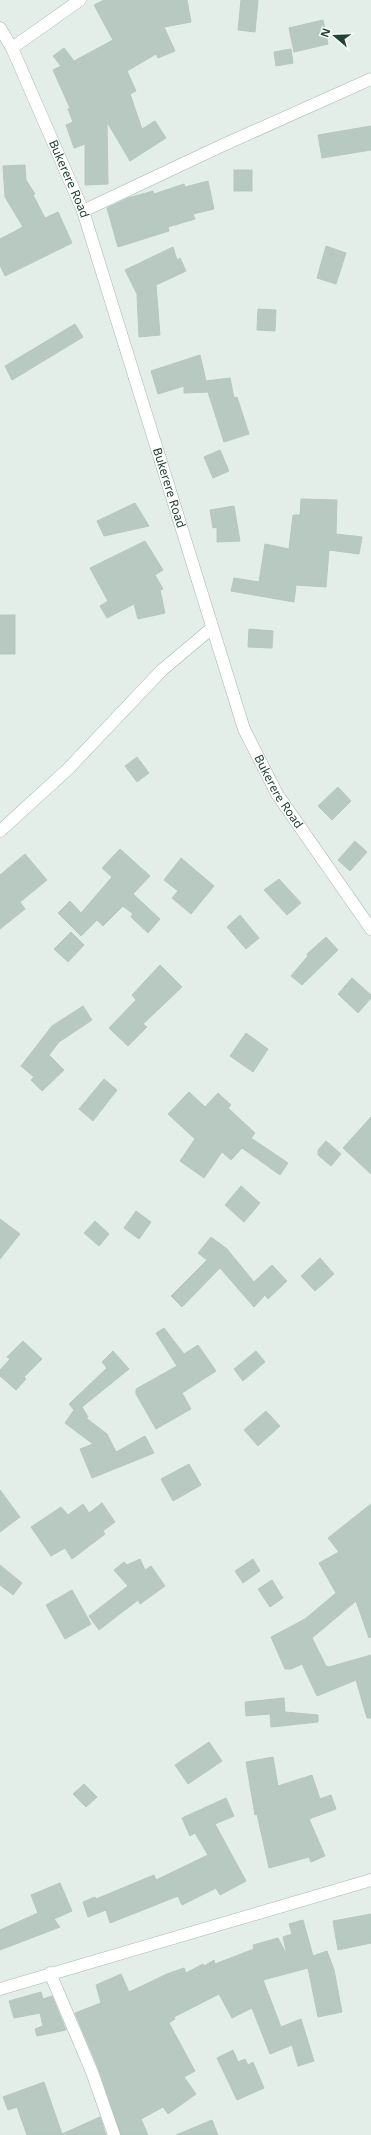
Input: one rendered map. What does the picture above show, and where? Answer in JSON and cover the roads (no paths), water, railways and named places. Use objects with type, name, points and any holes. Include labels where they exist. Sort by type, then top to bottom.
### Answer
[{"type":"street","points":[[12,48],[80,0]]},
{"type":"street","name":"Bukerere Road","points":[[0,28],[12,48],[83,211],[125,341],[244,729],[277,794],[371,929]]},
{"type":"street","points":[[83,211],[221,146],[371,79]]},
{"type":"street","points":[[0,831],[68,769],[162,670],[212,628]]},
{"type":"street","points":[[0,1989],[50,1972],[371,1880]]},
{"type":"street","points":[[50,1972],[92,2072],[114,2135]]}]
